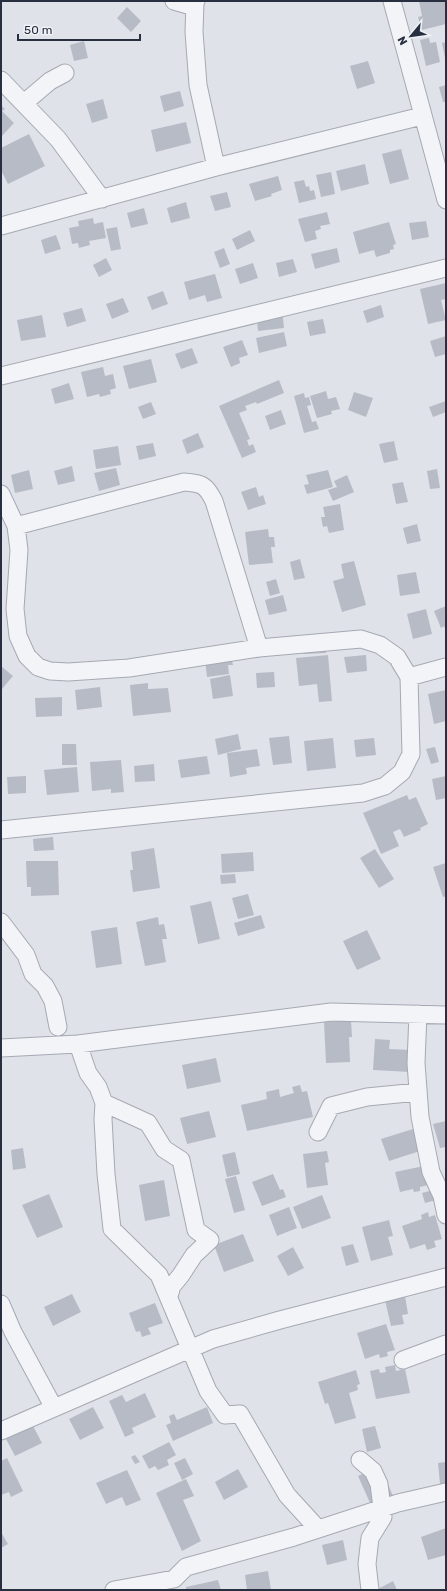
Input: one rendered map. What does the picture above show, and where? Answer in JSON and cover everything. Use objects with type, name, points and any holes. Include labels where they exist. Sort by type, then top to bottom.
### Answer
[{"type":"street","points":[[174,1],[188,5],[195,1]]},
{"type":"street","points":[[195,1],[194,32],[198,85],[216,167]]},
{"type":"street","points":[[392,1],[422,116],[444,182],[446,200]]},
{"type":"street","points":[[24,103],[50,81],[65,72]]},
{"type":"street","points":[[1,80],[58,139],[102,199]]},
{"type":"street","points":[[1,226],[216,167],[422,116]]},
{"type":"street","points":[[1,376],[446,268]]},
{"type":"street","points":[[16,526],[184,482],[199,483],[208,490],[214,501],[259,648]]},
{"type":"street","points":[[1,494],[16,526],[19,550],[16,608],[18,636],[27,656],[38,668],[50,672],[129,668],[259,648],[361,639],[380,645],[397,657],[409,677],[411,754],[402,772],[385,786],[363,793],[1,830]]},
{"type":"street","points":[[409,677],[446,667]]},
{"type":"street","points":[[1,922],[26,956],[33,974],[45,986],[53,1001],[58,1027]]},
{"type":"street","points":[[1,1048],[78,1044],[331,1012],[446,1015]]},
{"type":"street","points":[[418,1014],[416,1063],[420,1117],[426,1153],[431,1172],[442,1196],[446,1216]]},
{"type":"street","points":[[78,1044],[88,1073],[98,1088],[104,1103],[103,1119],[106,1174],[112,1229],[159,1275],[208,1391],[225,1415],[240,1414],[287,1495],[318,1529]]},
{"type":"street","points":[[318,1132],[331,1106],[367,1097],[418,1092]]},
{"type":"street","points":[[104,1103],[148,1124],[164,1149],[181,1160],[196,1230],[210,1240],[194,1255],[172,1286],[169,1296]]},
{"type":"street","points":[[1,1431],[213,1339],[446,1277]]},
{"type":"street","points":[[1,1304],[13,1332],[54,1408]]},
{"type":"street","points":[[403,1360],[446,1344]]},
{"type":"street","points":[[360,1460],[373,1471],[379,1484],[383,1517],[370,1538],[367,1564],[370,1590]]},
{"type":"street","points":[[114,1590],[174,1579],[186,1567],[294,1537],[398,1503],[446,1492]]},
{"type":"building","points":[[419,1],[446,1],[446,24],[422,30],[418,17],[422,16]]},
{"type":"building","points":[[127,7],[141,21],[131,32],[117,18]]},
{"type":"building","points":[[429,38],[430,43],[436,42],[440,62],[426,66],[420,40]]},
{"type":"building","points":[[84,41],[88,58],[74,61],[70,45]]},
{"type":"building","points":[[446,42],[446,58],[445,58],[442,43]]},
{"type":"building","points":[[368,61],[375,83],[357,89],[350,66]]},
{"type":"building","points":[[446,85],[446,102],[443,102],[439,87]]},
{"type":"building","points":[[180,91],[184,106],[164,112],[160,96]]},
{"type":"building","points":[[103,99],[108,118],[92,123],[86,104]]},
{"type":"building","points":[[1,105],[5,109],[2,111],[14,123],[1,137]]},
{"type":"building","points":[[186,122],[191,143],[156,152],[151,130]]},
{"type":"building","points":[[29,134],[45,166],[8,184],[1,170],[1,148]]},
{"type":"building","points":[[401,149],[409,179],[390,184],[382,154]]},
{"type":"building","points":[[365,164],[369,184],[341,191],[336,171]]},
{"type":"building","points":[[331,172],[335,194],[321,197],[316,175]]},
{"type":"building","points":[[278,176],[282,190],[271,194],[272,196],[255,201],[249,184]]},
{"type":"building","points":[[304,180],[306,187],[309,186],[310,191],[314,190],[316,199],[299,203],[294,182]]},
{"type":"building","points":[[227,192],[231,207],[215,211],[210,196]]},
{"type":"building","points":[[186,202],[190,218],[171,223],[167,208]]},
{"type":"building","points":[[144,208],[148,224],[131,228],[127,213]]},
{"type":"building","points":[[327,212],[330,224],[320,226],[321,229],[315,231],[317,239],[305,242],[298,219]]},
{"type":"building","points":[[93,218],[94,224],[103,222],[106,238],[89,241],[90,245],[79,248],[78,243],[72,244],[69,228],[79,226],[78,221]]},
{"type":"building","points":[[426,221],[429,237],[412,240],[409,223]]},
{"type":"building","points":[[389,222],[396,244],[393,245],[394,249],[390,250],[390,253],[376,257],[374,250],[359,254],[353,232]]},
{"type":"building","points":[[117,227],[121,249],[111,251],[106,229]]},
{"type":"building","points":[[250,230],[255,241],[237,250],[232,239]]},
{"type":"building","points":[[56,235],[61,249],[45,254],[41,240]]},
{"type":"building","points":[[224,248],[230,264],[220,268],[214,252]]},
{"type":"building","points":[[337,248],[340,262],[315,269],[311,254]]},
{"type":"building","points":[[106,258],[112,270],[99,277],[93,265]]},
{"type":"building","points":[[293,259],[297,272],[279,277],[276,263]]},
{"type":"building","points":[[253,263],[258,278],[240,284],[235,269]]},
{"type":"building","points":[[215,274],[222,298],[207,302],[205,295],[189,300],[184,282]]},
{"type":"building","points":[[446,283],[446,299],[441,300],[446,320],[428,324],[420,289]]},
{"type":"building","points":[[163,291],[168,304],[152,310],[147,297]]},
{"type":"building","points":[[123,298],[129,312],[112,319],[106,304]]},
{"type":"building","points":[[381,305],[384,317],[367,323],[363,311]]},
{"type":"building","points":[[282,307],[284,328],[258,331],[256,310]]},
{"type":"building","points":[[82,308],[86,321],[67,327],[63,313]]},
{"type":"building","points":[[42,315],[46,337],[21,341],[17,320]]},
{"type":"building","points":[[323,319],[326,333],[310,336],[307,322]]},
{"type":"building","points":[[284,332],[287,346],[259,353],[256,338]]},
{"type":"building","points":[[446,336],[446,354],[435,357],[430,341]]},
{"type":"building","points":[[242,340],[248,355],[239,358],[240,363],[231,367],[223,347]]},
{"type":"building","points":[[192,348],[198,363],[181,369],[175,354]]},
{"type":"building","points":[[151,359],[157,382],[129,389],[123,366]]},
{"type":"building","points":[[103,367],[105,376],[113,374],[116,388],[110,390],[111,394],[100,397],[99,394],[87,397],[81,372]]},
{"type":"building","points":[[279,380],[284,393],[257,404],[256,402],[245,406],[247,410],[239,413],[250,439],[247,440],[249,446],[253,444],[256,452],[242,458],[219,406]]},
{"type":"building","points":[[69,383],[74,399],[55,404],[51,389]]},
{"type":"building","points":[[326,391],[328,399],[336,397],[340,409],[331,411],[332,414],[317,418],[310,396]]},
{"type":"building","points":[[354,392],[373,398],[366,417],[348,410]]},
{"type":"building","points":[[304,393],[305,398],[309,397],[311,405],[307,406],[312,422],[316,421],[319,429],[304,433],[294,396]]},
{"type":"building","points":[[446,401],[446,412],[433,417],[429,407]]},
{"type":"building","points":[[151,402],[156,414],[143,419],[138,407]]},
{"type":"building","points":[[281,410],[286,424],[270,430],[265,416]]},
{"type":"building","points":[[198,433],[204,447],[187,454],[182,440]]},
{"type":"building","points":[[394,441],[398,460],[384,463],[379,444]]},
{"type":"building","points":[[153,443],[156,456],[139,460],[136,446]]},
{"type":"building","points":[[118,446],[121,465],[96,469],[93,450]]},
{"type":"building","points":[[72,466],[75,481],[58,485],[54,471]]},
{"type":"building","points":[[116,468],[120,485],[99,491],[94,473]]},
{"type":"building","points":[[437,469],[440,488],[430,489],[427,471]]},
{"type":"building","points":[[29,470],[33,489],[15,493],[11,475]]},
{"type":"building","points":[[328,470],[333,487],[307,494],[304,485],[309,484],[306,475]]},
{"type":"building","points":[[347,475],[354,492],[333,501],[328,490],[337,487],[334,481]]},
{"type":"building","points":[[403,482],[408,502],[396,504],[392,484]]},
{"type":"building","points":[[256,487],[259,497],[263,495],[266,504],[248,510],[241,492]]},
{"type":"building","points":[[340,504],[344,530],[329,533],[327,526],[323,527],[321,517],[325,517],[323,507]]},
{"type":"building","points":[[417,524],[421,541],[407,544],[403,528]]},
{"type":"building","points":[[268,529],[269,537],[274,537],[275,547],[271,547],[273,563],[249,565],[245,532]]},
{"type":"building","points":[[300,559],[305,578],[294,580],[290,562]]},
{"type":"building","points":[[354,561],[366,605],[342,612],[333,581],[344,578],[341,564]]},
{"type":"building","points":[[416,572],[420,593],[400,596],[397,575]]},
{"type":"building","points":[[276,579],[280,593],[270,596],[266,582]]},
{"type":"building","points":[[283,595],[287,611],[269,615],[265,600]]},
{"type":"building","points":[[446,606],[446,631],[444,626],[441,628],[434,611]]},
{"type":"building","points":[[426,609],[432,634],[413,639],[407,614]]},
{"type":"building","points":[[325,644],[326,653],[303,654],[302,646]]},
{"type":"building","points":[[328,655],[332,701],[319,702],[317,684],[299,686],[296,658]]},
{"type":"building","points":[[366,655],[367,671],[347,673],[344,657]]},
{"type":"building","points":[[231,656],[233,665],[228,665],[229,674],[207,677],[205,659]]},
{"type":"building","points":[[1,666],[13,676],[2,689],[1,689]]},
{"type":"building","points":[[274,672],[275,687],[257,688],[256,673]]},
{"type":"building","points":[[230,675],[233,696],[213,699],[210,679]]},
{"type":"building","points":[[148,683],[148,689],[168,688],[171,712],[133,716],[130,685]]},
{"type":"building","points":[[100,687],[102,707],[77,710],[75,690]]},
{"type":"building","points":[[446,690],[446,721],[434,724],[428,694]]},
{"type":"building","points":[[62,697],[62,716],[36,717],[35,698]]},
{"type":"building","points":[[238,734],[241,749],[218,755],[215,739]]},
{"type":"building","points":[[289,736],[292,763],[273,765],[269,738]]},
{"type":"building","points":[[333,738],[336,768],[307,771],[304,741]]},
{"type":"building","points":[[374,738],[376,755],[356,757],[354,740]]},
{"type":"building","points":[[62,744],[76,744],[77,765],[62,765]]},
{"type":"building","points":[[435,747],[439,762],[431,764],[426,749]]},
{"type":"building","points":[[257,749],[260,766],[246,768],[247,774],[230,777],[227,753]]},
{"type":"building","points":[[207,756],[210,774],[181,778],[178,760]]},
{"type":"building","points":[[121,760],[124,792],[111,793],[111,789],[92,791],[90,762]]},
{"type":"building","points":[[154,764],[155,781],[135,782],[134,766]]},
{"type":"building","points":[[77,767],[79,792],[47,795],[44,770]]},
{"type":"building","points":[[26,776],[26,793],[8,794],[7,777]]},
{"type":"building","points":[[446,776],[446,798],[436,800],[432,779]]},
{"type":"building","points":[[407,795],[409,800],[416,797],[428,824],[420,828],[421,830],[404,837],[400,829],[393,832],[399,846],[381,854],[363,813]]},
{"type":"building","points":[[53,837],[54,850],[34,851],[33,839]]},
{"type":"building","points":[[154,848],[160,888],[133,892],[130,870],[133,870],[131,852]]},
{"type":"building","points":[[375,849],[394,879],[379,888],[360,858]]},
{"type":"building","points":[[253,852],[254,871],[222,873],[221,854]]},
{"type":"building","points":[[26,861],[58,861],[59,895],[31,896],[31,887],[27,887]]},
{"type":"building","points":[[446,863],[446,896],[443,897],[433,867]]},
{"type":"building","points":[[235,874],[236,883],[221,884],[220,875]]},
{"type":"building","points":[[248,894],[254,915],[238,919],[232,898]]},
{"type":"building","points":[[211,901],[220,939],[198,944],[190,906]]},
{"type":"building","points":[[261,915],[265,928],[238,936],[234,923]]},
{"type":"building","points":[[158,917],[159,925],[164,924],[167,939],[162,939],[166,962],[145,966],[136,922]]},
{"type":"building","points":[[117,927],[122,964],[96,968],[91,931]]},
{"type":"building","points":[[367,930],[381,959],[357,970],[343,941]]},
{"type":"building","points":[[351,1020],[352,1037],[349,1037],[350,1062],[326,1063],[324,1022]]},
{"type":"building","points":[[375,1039],[390,1040],[389,1049],[411,1050],[410,1072],[373,1070]]},
{"type":"building","points":[[216,1058],[221,1082],[187,1089],[182,1065]]},
{"type":"building","points":[[300,1085],[302,1092],[307,1091],[313,1117],[247,1131],[241,1105],[267,1099],[266,1092],[279,1089],[280,1097],[294,1093],[292,1087]]},
{"type":"building","points":[[209,1111],[216,1137],[187,1144],[180,1118]]},
{"type":"building","points":[[446,1121],[446,1147],[440,1148],[433,1124]]},
{"type":"building","points":[[413,1129],[420,1151],[389,1161],[381,1139]]},
{"type":"building","points":[[23,1148],[26,1168],[13,1170],[11,1150]]},
{"type":"building","points":[[327,1151],[329,1162],[325,1163],[328,1185],[307,1188],[303,1154]]},
{"type":"building","points":[[235,1152],[240,1174],[227,1177],[222,1155]]},
{"type":"building","points":[[424,1166],[428,1185],[420,1187],[420,1191],[414,1192],[413,1189],[400,1192],[395,1172]]},
{"type":"building","points":[[273,1174],[280,1190],[283,1189],[286,1197],[262,1206],[252,1182]]},
{"type":"building","points":[[236,1176],[245,1210],[234,1213],[225,1179]]},
{"type":"building","points":[[164,1180],[170,1216],[145,1221],[139,1185]]},
{"type":"building","points":[[437,1189],[440,1199],[425,1203],[422,1193]]},
{"type":"building","points":[[49,1194],[63,1227],[37,1238],[22,1205]]},
{"type":"building","points":[[322,1195],[331,1218],[302,1229],[293,1207]]},
{"type":"building","points":[[289,1207],[297,1228],[277,1236],[269,1215]]},
{"type":"building","points":[[428,1212],[429,1217],[435,1215],[442,1239],[434,1241],[436,1247],[427,1250],[425,1244],[410,1249],[402,1226],[422,1219],[421,1215]]},
{"type":"building","points":[[389,1220],[393,1236],[388,1237],[393,1255],[371,1261],[362,1227]]},
{"type":"building","points":[[243,1234],[254,1261],[224,1272],[214,1245]]},
{"type":"building","points":[[353,1244],[359,1262],[346,1266],[341,1247]]},
{"type":"building","points":[[293,1247],[304,1268],[288,1276],[277,1256]]},
{"type":"building","points":[[72,1294],[81,1312],[53,1326],[44,1307]]},
{"type":"building","points":[[405,1296],[408,1314],[402,1315],[404,1324],[391,1326],[385,1300]]},
{"type":"building","points":[[155,1303],[163,1323],[148,1328],[151,1334],[142,1337],[140,1331],[136,1332],[129,1313]]},
{"type":"building","points":[[386,1324],[395,1350],[387,1352],[388,1356],[380,1358],[379,1354],[365,1359],[357,1333]]},
{"type":"building","points":[[395,1365],[396,1371],[405,1369],[410,1393],[376,1399],[370,1371],[379,1369],[380,1373],[386,1372],[385,1367]]},
{"type":"building","points":[[356,1370],[360,1384],[357,1385],[358,1390],[349,1393],[356,1418],[335,1424],[328,1403],[325,1404],[318,1382]]},
{"type":"building","points":[[145,1393],[156,1417],[132,1428],[134,1433],[125,1437],[109,1401],[122,1395],[126,1402]]},
{"type":"building","points":[[93,1407],[104,1428],[80,1440],[69,1419]]},
{"type":"building","points":[[207,1407],[213,1423],[173,1441],[166,1425],[171,1423],[169,1416],[174,1414],[177,1420]]},
{"type":"building","points":[[33,1426],[42,1443],[15,1456],[6,1439]]},
{"type":"building","points":[[375,1426],[381,1448],[367,1452],[362,1429]]},
{"type":"building","points":[[169,1442],[176,1455],[167,1460],[169,1465],[158,1470],[155,1466],[149,1469],[142,1456]]},
{"type":"building","points":[[135,1455],[140,1462],[135,1464],[131,1457]]},
{"type":"building","points":[[7,1458],[23,1491],[11,1497],[9,1492],[1,1495],[1,1461]]},
{"type":"building","points":[[185,1458],[193,1474],[182,1480],[174,1463]]},
{"type":"building","points":[[446,1462],[446,1483],[440,1484],[438,1463]]},
{"type":"building","points":[[380,1466],[393,1496],[371,1505],[358,1476]]},
{"type":"building","points":[[238,1469],[248,1487],[224,1500],[215,1482]]},
{"type":"building","points":[[127,1470],[141,1500],[126,1506],[122,1497],[106,1504],[96,1483]]},
{"type":"building","points":[[186,1479],[194,1496],[183,1500],[201,1541],[182,1551],[156,1493]]},
{"type":"building","points":[[446,1528],[446,1555],[428,1560],[421,1537]]},
{"type":"building","points":[[1,1532],[8,1544],[1,1548]]},
{"type":"building","points":[[343,1540],[347,1560],[327,1565],[322,1545]]},
{"type":"building","points":[[268,1571],[271,1590],[247,1590],[245,1575]]},
{"type":"building","points":[[218,1580],[221,1590],[186,1590],[186,1587]]},
{"type":"building","points":[[393,1581],[397,1590],[378,1589]]}]
